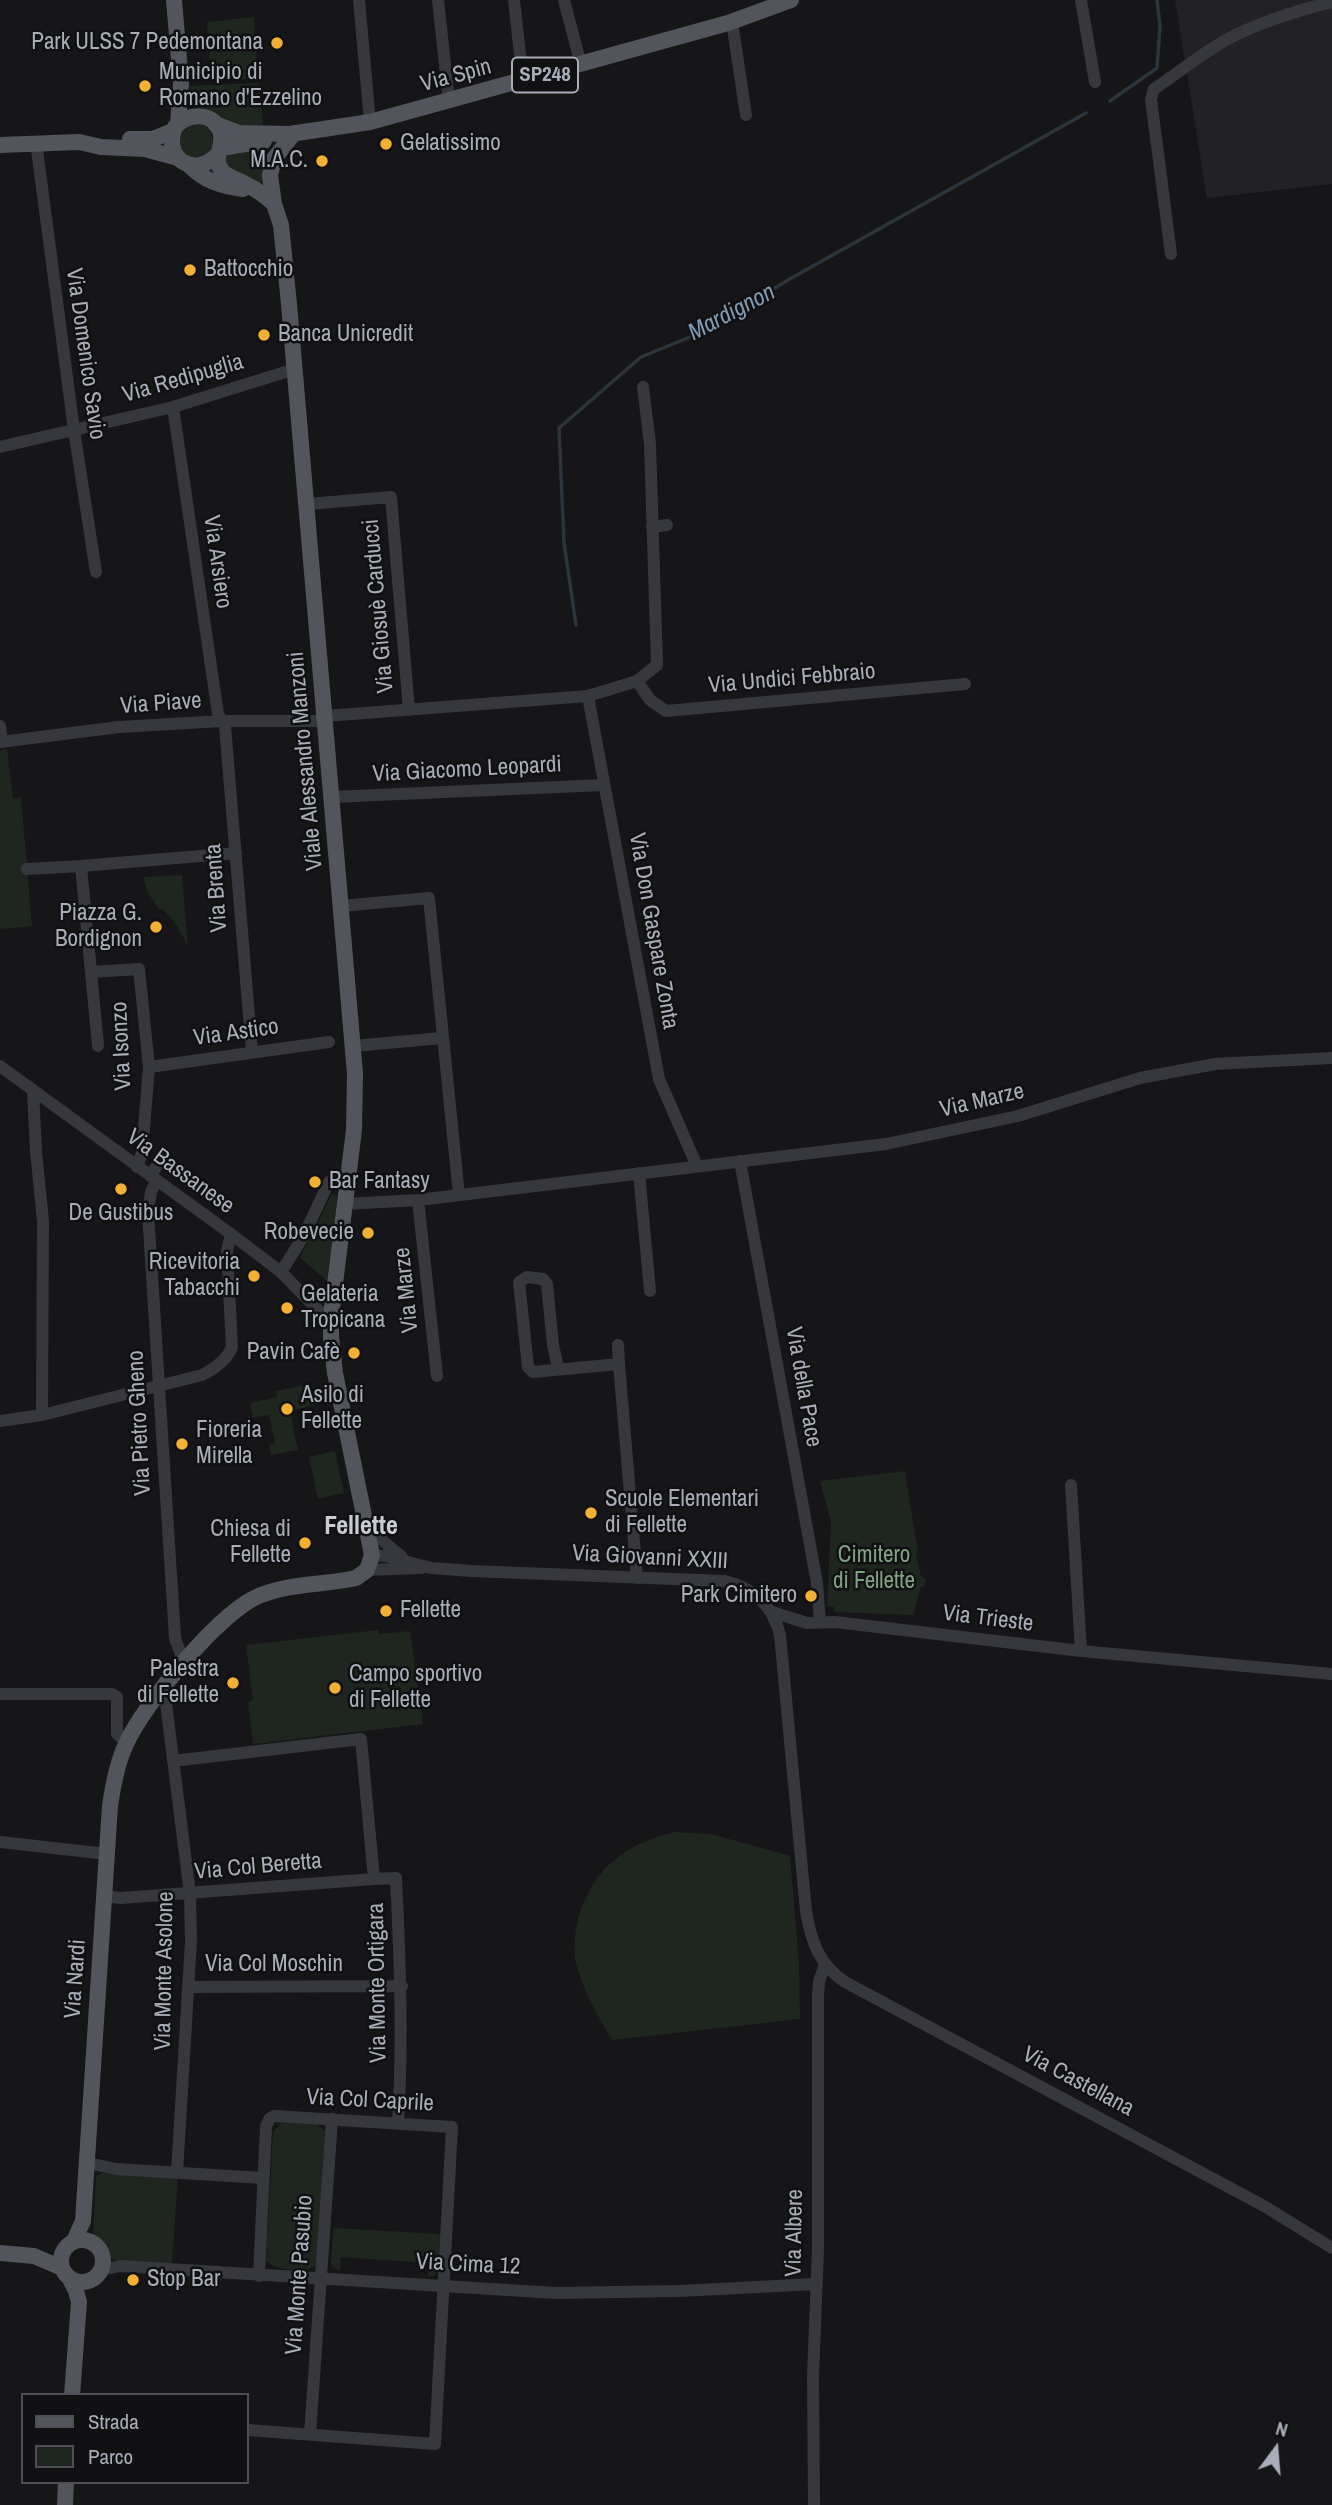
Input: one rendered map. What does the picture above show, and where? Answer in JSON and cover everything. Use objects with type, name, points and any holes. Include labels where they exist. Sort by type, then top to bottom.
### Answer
[{"type":"main road","points":[[174,0],[181,86],[172,145],[183,161],[198,175],[208,180],[256,190]]},
{"type":"main road","name":"Via Spin","points":[[210,120],[239,133],[292,133],[370,122],[733,22],[791,0]]},
{"type":"main road","points":[[181,86],[210,120],[222,140],[218,165],[222,171],[256,190],[274,204]]},
{"type":"main road","points":[[79,142],[91,139],[153,139],[190,117],[210,120]]},
{"type":"main road","name":"Via Spin","points":[[183,161],[205,165],[219,152],[292,133]]},
{"type":"main road","name":"Viale Alessandro Manzoni","points":[[292,133],[271,165],[270,182],[281,225],[308,504],[356,1101],[331,1316]]},
{"type":"main road","points":[[0,145],[79,142],[101,147],[145,149],[183,161]]},
{"type":"main road","name":"Via Giovanni XXIII","points":[[127,1742],[164,1687],[184,1663],[226,1617],[250,1599],[278,1590],[356,1578],[369,1562],[366,1519],[335,1373],[331,1316]]},
{"type":"main road","name":"Via Nardi","points":[[77,2244],[83,2221],[88,2163],[112,1792],[127,1742]]},
{"type":"main road","points":[[72,2393],[79,2302],[61,2258],[77,2244]]},
{"type":"main road","points":[[0,2253],[34,2256],[77,2244],[98,2247],[98,2269],[79,2302]]},
{"type":"main road","points":[[34,2256],[78,2281],[98,2269]]},
{"type":"main road","points":[[65,2505],[66,2484]]},
{"type":"street","points":[[359,0],[370,122]]},
{"type":"street","points":[[438,0],[449,101]]},
{"type":"street","points":[[514,0],[523,81]]},
{"type":"street","points":[[564,0],[581,65]]},
{"type":"street","points":[[1081,0],[1095,82]]},
{"type":"street","points":[[1171,254],[1151,99],[1154,89],[1224,41],[1258,24],[1294,11],[1332,2]]},
{"type":"street","points":[[733,22],[746,115]]},
{"type":"street","name":"Via Domenico Savio","points":[[36,142],[74,430],[96,572]]},
{"type":"street","name":"Via Redipuglia","points":[[0,446],[173,407],[295,369]]},
{"type":"street","points":[[326,718],[588,696],[637,681],[657,665],[650,444],[643,387]]},
{"type":"street","name":"Via Arsiero","points":[[173,407],[218,714],[222,721]]},
{"type":"street","name":"Via Giosuè Carducci","points":[[308,504],[391,497],[409,710]]},
{"type":"street","points":[[652,527],[667,525]]},
{"type":"street","name":"Via Undici Febbraio","points":[[637,681],[650,699],[666,711],[965,684]]},
{"type":"street","name":"Via Don Gaspare Zonta","points":[[588,696],[659,1079],[697,1166]]},
{"type":"street","name":"Via Piave","points":[[1,742],[104,728],[326,718]]},
{"type":"street","name":"Via Brenta","points":[[222,721],[225,726],[252,1052]]},
{"type":"street","points":[[0,726],[1,742]]},
{"type":"street","name":"Via Giacomo Leopardi","points":[[332,797],[603,785]]},
{"type":"street","points":[[27,869],[236,853]]},
{"type":"street","name":"Via Isonzo","points":[[81,866],[98,1046]]},
{"type":"street","points":[[341,905],[429,898],[459,1195]]},
{"type":"street","name":"Via Isonzo","points":[[91,972],[139,969],[149,1067],[142,1153],[136,1167]]},
{"type":"street","points":[[353,1046],[442,1038]]},
{"type":"street","name":"Via Astico","points":[[149,1067],[329,1042]]},
{"type":"street","name":"Via Marze","points":[[345,1204],[418,1200],[886,1144],[1018,1116],[1140,1077],[1215,1064],[1332,1058]]},
{"type":"street","name":"Via Bassanese","points":[[0,1066],[231,1234],[281,1272],[319,1311],[331,1316]]},
{"type":"street","points":[[33,1091],[43,1221],[42,1415]]},
{"type":"street","points":[[153,1178],[158,1164],[165,1160]]},
{"type":"street","name":"Via della Pace","points":[[740,1161],[817,1583],[820,1622]]},
{"type":"street","points":[[639,1173],[650,1291]]},
{"type":"street","name":"Via Pietro Gheno","points":[[153,1178],[148,1212],[174,1638],[184,1663]]},
{"type":"street","points":[[281,1272],[303,1237],[329,1182],[348,1181]]},
{"type":"street","name":"Via Marze","points":[[418,1200],[437,1376]]},
{"type":"street","points":[[0,1421],[42,1415],[211,1371],[229,1354],[232,1338],[227,1251],[231,1234]]},
{"type":"street","points":[[558,1368],[547,1284],[543,1279],[527,1278],[519,1282],[528,1367],[533,1372],[619,1364]]},
{"type":"street","points":[[618,1345],[637,1578]]},
{"type":"street","points":[[1071,1485],[1081,1651]]},
{"type":"street","name":"Via Giovanni XXIII","points":[[366,1519],[383,1541],[412,1562]]},
{"type":"street","name":"Via Giovanni XXIII","points":[[369,1562],[386,1556],[431,1568],[515,1574],[724,1581],[743,1587],[758,1597],[772,1612]]},
{"type":"street","points":[[369,1562],[431,1568]]},
{"type":"street","points":[[772,1612],[780,1635]]},
{"type":"street","name":"Via Trieste","points":[[772,1612],[807,1623]]},
{"type":"street","name":"Via Trieste","points":[[780,1635],[807,1623],[820,1622],[1081,1651],[1332,1674]]},
{"type":"street","name":"Via Castellana","points":[[780,1635],[806,1911],[813,1946],[825,1964],[845,1982],[1264,2206],[1332,2248]]},
{"type":"street","name":"Via Monte Asolone","points":[[164,1687],[190,1894],[189,1987],[177,2172]]},
{"type":"street","points":[[0,1694],[112,1694],[117,1697],[117,1734],[127,1742]]},
{"type":"street","name":"Via Monte Ortigara","points":[[173,1760],[361,1740],[374,1879],[396,1878],[402,1986],[402,2062],[398,2123]]},
{"type":"street","points":[[0,1842],[107,1854]]},
{"type":"street","name":"Via Col Beretta","points":[[104,1896],[121,1898],[190,1894],[374,1879]]},
{"type":"street","name":"Via Albere","points":[[814,2505],[818,1997],[819,1982],[825,1964]]},
{"type":"street","name":"Via Col Moschin","points":[[189,1987],[402,1986]]},
{"type":"street","name":"Via Col Caprile","points":[[259,2276],[266,2126],[274,2116],[332,2119],[452,2127],[444,2287]]},
{"type":"street","name":"Via Monte Pasubio","points":[[310,2434],[332,2119]]},
{"type":"street","points":[[88,2163],[116,2169],[263,2178]]},
{"type":"street","name":"Via Cima 12","points":[[98,2269],[120,2266],[556,2293],[679,2291],[815,2284]]},
{"type":"street","points":[[248,2430],[435,2444],[444,2287]]},
{"type":"shaded area","points":[[1175,0],[1332,0],[1332,184],[1207,198]]},
{"type":"green space","points":[[254,17],[257,69],[249,69],[249,79],[217,80],[216,65],[210,65],[207,22]]},
{"type":"green space","points":[[259,83],[263,124],[258,129],[227,122],[218,117],[201,104],[189,86]]},
{"type":"green space","points":[[196,124],[208,129],[213,141],[208,153],[196,158],[184,153],[179,141],[184,129]]},
{"type":"green space","points":[[268,146],[264,155],[269,159],[266,186],[234,173],[226,164],[226,155]]},
{"type":"green space","points":[[7,749],[13,798],[21,797],[32,926],[0,929],[0,750]]},
{"type":"green space","points":[[182,875],[188,947],[174,922],[163,909],[159,909],[148,893],[143,877]]},
{"type":"green space","points":[[332,1194],[336,1195],[337,1199],[327,1281],[300,1258]]},
{"type":"green space","points":[[310,1384],[311,1389],[317,1388],[319,1396],[313,1397],[315,1405],[290,1411],[298,1450],[271,1455],[269,1445],[275,1443],[269,1415],[253,1418],[250,1403],[277,1397],[276,1391]]},
{"type":"green space","points":[[335,1451],[344,1493],[318,1499],[309,1457]]},
{"type":"green space","name":"Cimitero di Fellette","points":[[905,1471],[918,1553],[916,1554],[921,1576],[925,1579],[914,1613],[834,1612],[834,1607],[827,1606],[831,1522],[820,1481]]},
{"type":"green space","name":"Campo sportivo di Fellette","points":[[378,1630],[379,1634],[410,1631],[423,1724],[253,1744],[248,1702],[253,1700],[246,1645]]},
{"type":"green space","points":[[674,1832],[711,1834],[790,1856],[799,1963],[800,2019],[612,2040],[587,1993],[576,1963],[575,1939],[579,1915],[594,1883],[614,1860],[641,1844]]},
{"type":"green space","points":[[281,2123],[316,2124],[325,2131],[317,2265],[312,2268],[283,2269],[266,2261],[273,2132]]},
{"type":"green space","points":[[103,2173],[178,2178],[172,2263],[129,2262],[109,2257],[93,2234],[96,2176]]},
{"type":"green space","points":[[333,2228],[440,2234],[437,2272],[434,2276],[428,2276],[428,2263],[341,2257],[340,2271],[332,2267],[331,2263]]},
{"type":"waterway","name":"Mardignon","points":[[1110,101],[1157,68],[1160,26],[1157,0]]},
{"type":"waterway","name":"Mardignon","points":[[576,625],[564,543],[559,428],[641,357],[705,331],[788,280],[1086,113]]},
{"type":"place","name":"Park ULSS 7 Pedemontana","points":[[277,43]]},
{"type":"place","name":"Municipio di Romano d'Ezzelino","points":[[145,86]]},
{"type":"place","name":"Gelatissimo","points":[[386,144]]},
{"type":"place","name":"M.A.C.","points":[[322,161]]},
{"type":"place","name":"Battocchio","points":[[190,270]]},
{"type":"place","name":"Banca Unicredit","points":[[264,335]]},
{"type":"place","name":"Piazza G. Bordignon","points":[[156,927]]},
{"type":"place","name":"Bar Fantasy","points":[[315,1182]]},
{"type":"place","name":"De Gustibus","points":[[121,1189]]},
{"type":"place","name":"Robevecie","points":[[368,1233]]},
{"type":"place","name":"Ricevitoria Tabacchi","points":[[254,1276]]},
{"type":"place","name":"Gelateria Tropicana","points":[[287,1308]]},
{"type":"place","name":"Pavin Cafè","points":[[354,1353]]},
{"type":"place","name":"Asilo di Fellette","points":[[287,1409]]},
{"type":"place","name":"Fioreria Mirella","points":[[182,1444]]},
{"type":"place","name":"Scuole Elementari di Fellette","points":[[591,1513]]},
{"type":"place","name":"Chiesa di Fellette","points":[[305,1543]]},
{"type":"place","name":"Park Cimitero","points":[[811,1596]]},
{"type":"place","name":"Fellette","points":[[386,1611]]},
{"type":"place","name":"Palestra di Fellette","points":[[233,1683]]},
{"type":"place","name":"Campo sportivo di Fellette","points":[[335,1688]]},
{"type":"place","name":"Stop Bar","points":[[133,2280]]},
{"type":"district","name":"Fellette","points":[[361,1527]]}]
